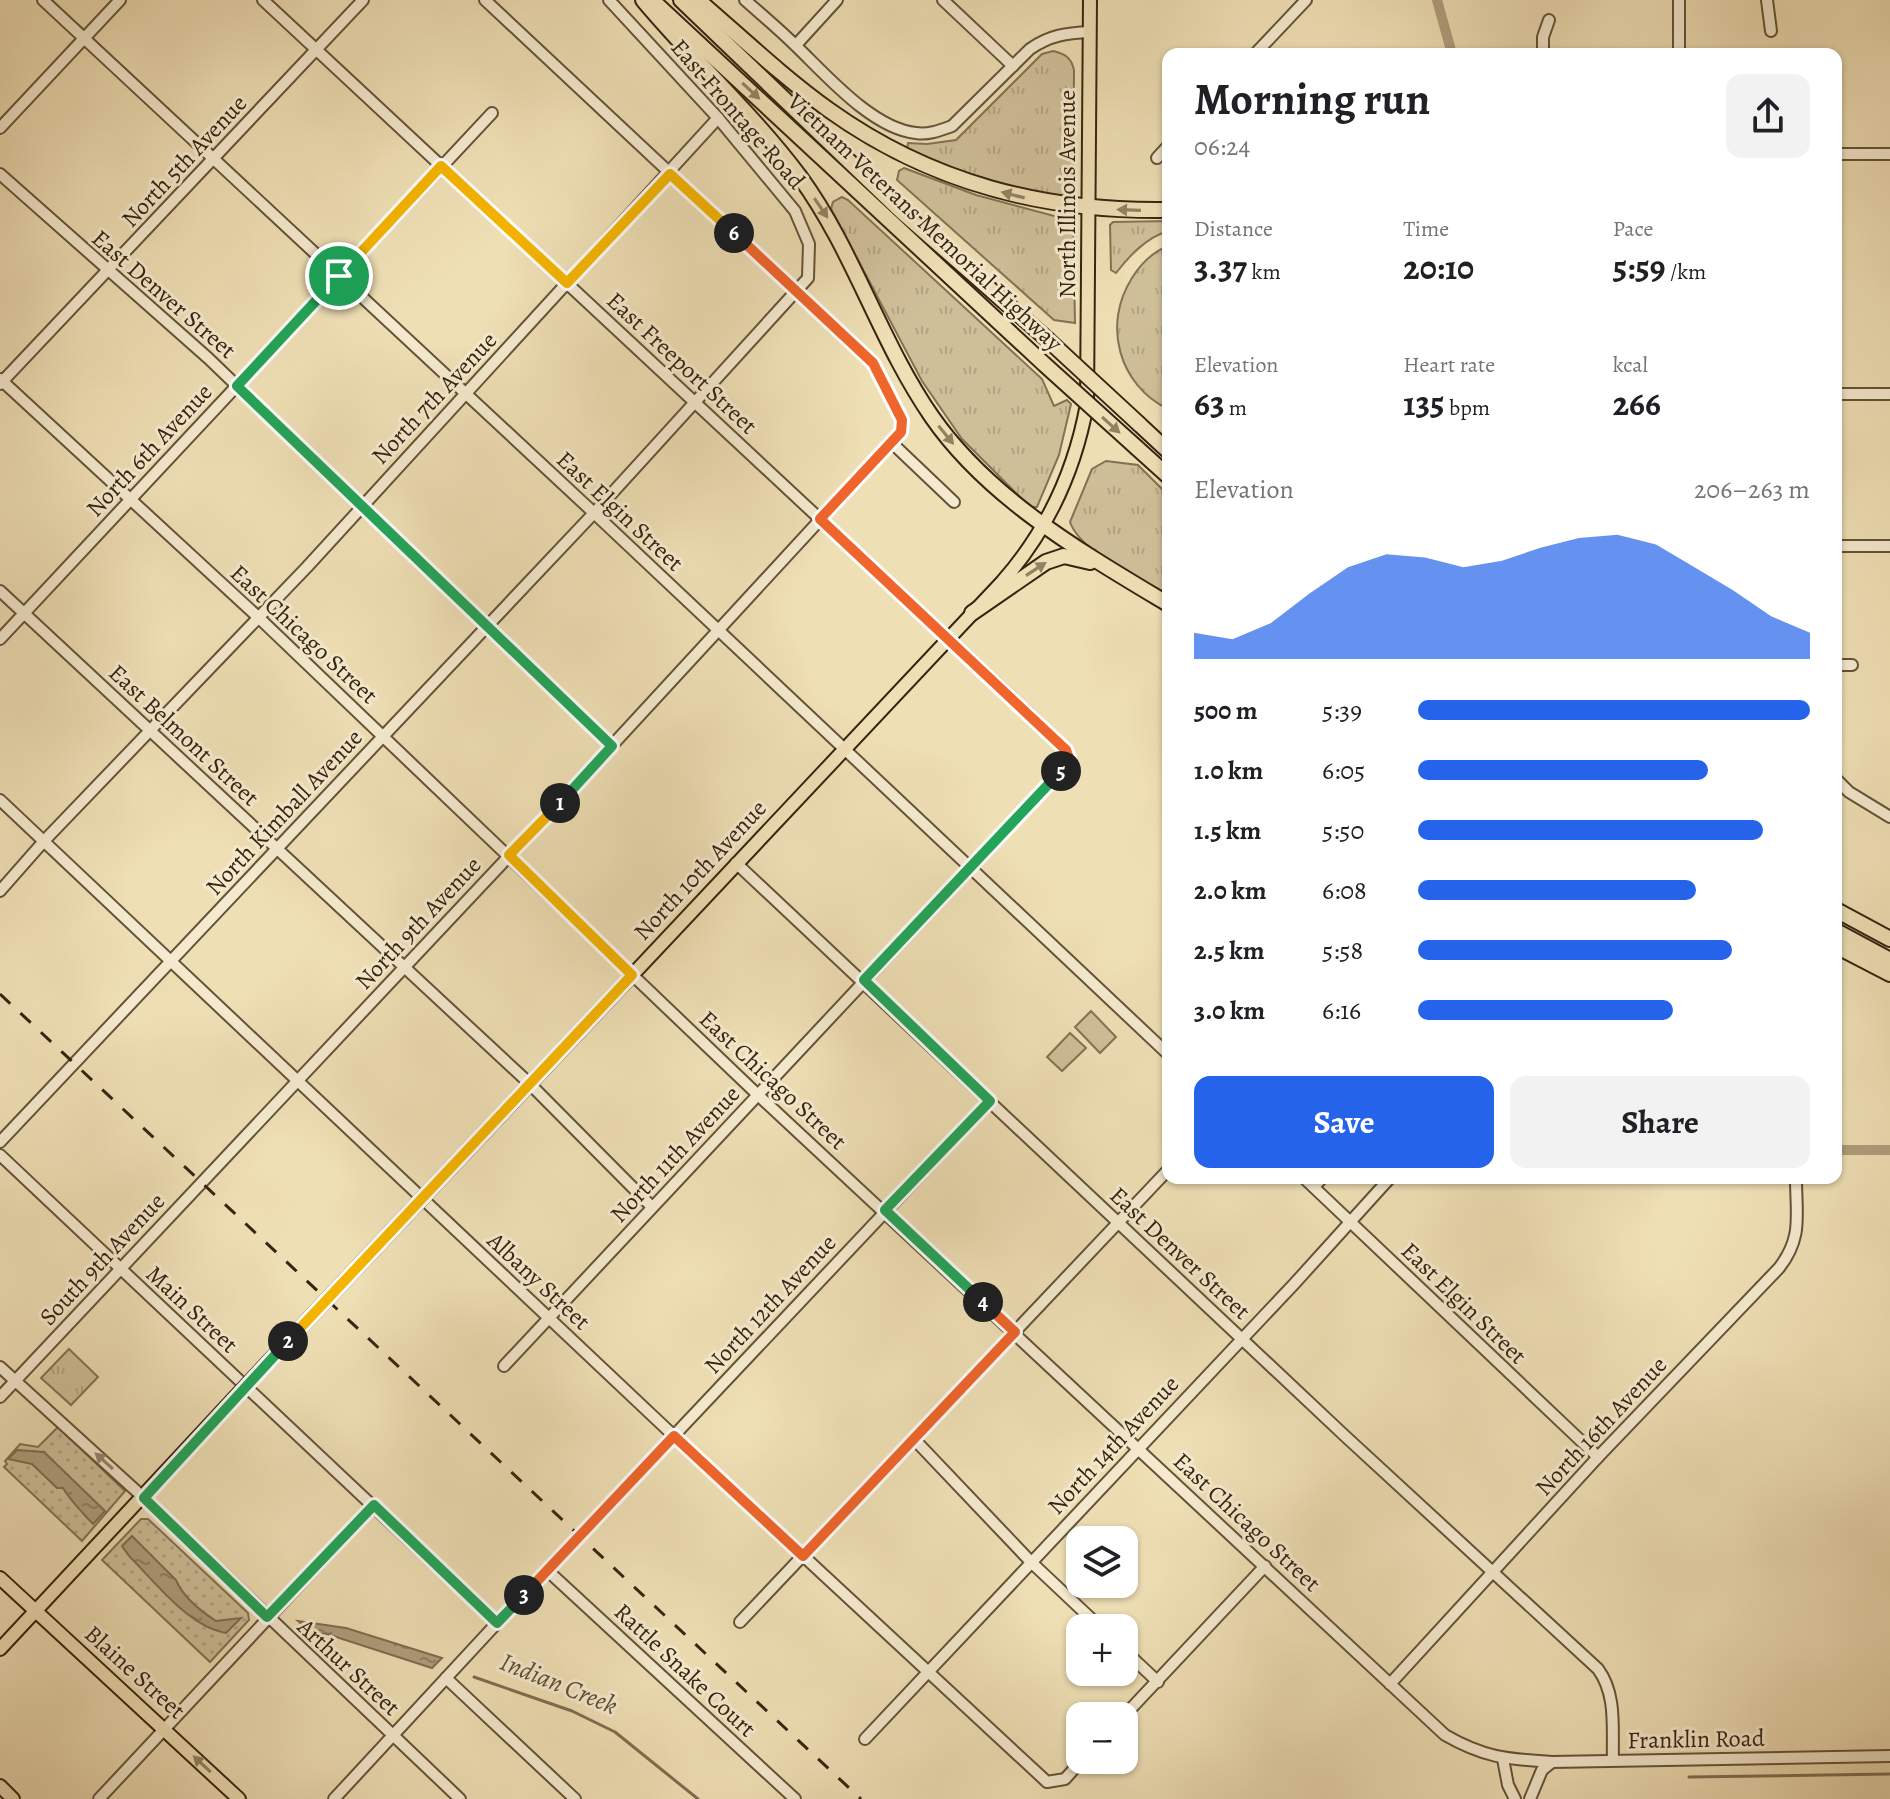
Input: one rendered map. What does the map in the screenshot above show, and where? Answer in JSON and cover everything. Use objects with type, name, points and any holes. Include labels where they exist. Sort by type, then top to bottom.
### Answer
[{"type":"highway","points":[[643,0],[799,176],[835,232],[902,365],[932,416],[954,444],[987,479],[1044,525],[1162,600]]},
{"type":"highway","name":"Vietnam Veterans Memorial Highway","points":[[652,0],[1162,471]]},
{"type":"highway","name":"Vietnam Veterans Memorial Highway","points":[[681,0],[902,212],[1162,445]]},
{"type":"highway","points":[[698,0],[829,110],[900,153],[974,184],[1041,202],[1089,209],[1162,210]]},
{"type":"highway","points":[[972,613],[1055,558],[1073,557],[1108,568]]},
{"type":"highway","points":[[1842,913],[1890,939]]},
{"type":"highway","points":[[1842,934],[1890,960]]},
{"type":"highway","points":[[1842,949],[1890,974]]},
{"type":"main road","name":"North Illinois Avenue","points":[[1044,525],[1070,470],[1087,404],[1090,0]]},
{"type":"main road","name":"North 10th Avenue","points":[[0,1649],[1015,567],[1044,525]]},
{"type":"main road","name":"Blaine Street","points":[[0,1578],[239,1799]]},
{"type":"main road","points":[[0,1786],[13,1799]]},
{"type":"street","name":"East Elgin Street","points":[[43,0],[1162,1048]]},
{"type":"street","points":[[0,128],[120,0]]},
{"type":"street","name":"East Freeport Street","points":[[263,0],[1047,731],[1066,750],[1069,758]]},
{"type":"street","name":"North 5th Avenue","points":[[1,381],[363,0]]},
{"type":"street","points":[[485,0],[862,352],[883,378],[902,420],[901,432],[892,443],[954,502]]},
{"type":"street","name":"East Frontage Road","points":[[609,0],[718,118],[795,211],[809,244],[810,268]]},
{"type":"street","points":[[745,0],[796,45],[844,95],[900,130],[926,133],[952,126],[1042,41],[1061,34],[1090,32]]},
{"type":"street","points":[[796,45],[837,0]]},
{"type":"street","points":[[943,0],[1013,66]]},
{"type":"street","points":[[1261,48],[1306,0]]},
{"type":"street","points":[[1679,0],[1679,48]]},
{"type":"street","points":[[1767,0],[1771,31]]},
{"type":"street","points":[[1543,48],[1549,20]]},
{"type":"street","name":"North 6th Avenue","points":[[0,639],[492,113]]},
{"type":"street","name":"North 7th Avenue","points":[[0,891],[363,505],[670,174],[718,118]]},
{"type":"street","points":[[1157,158],[1162,153]]},
{"type":"street","points":[[1842,154],[1890,154]]},
{"type":"street","name":"East Denver Street","points":[[0,174],[237,386],[612,746]]},
{"type":"street","name":"North Kimball Avenue","points":[[0,1142],[594,513],[808,278],[810,268]]},
{"type":"street","name":"East Chicago Street","points":[[1,381],[258,617],[758,1095],[885,1210],[1445,1735],[1483,1754],[1503,1759]]},
{"type":"street","points":[[1842,394],[1890,394]]},
{"type":"street","name":"North 9th Avenue","points":[[200,1182],[612,746],[892,443]]},
{"type":"street","points":[[1842,546],[1890,546]]},
{"type":"street","name":"East Belmont Street","points":[[0,591],[530,1084],[652,1207]]},
{"type":"street","points":[[1842,665],[1852,665]]},
{"type":"street","name":"North 11th Avenue","points":[[504,1366],[1065,767],[1069,758]]},
{"type":"street","points":[[1842,785],[1890,817]]},
{"type":"street","name":"Albany Street","points":[[0,800],[549,1319],[1047,1782],[1065,1779],[1069,1774]]},
{"type":"street","name":"East Denver Street","points":[[736,863],[864,980],[1241,1339],[1598,1669],[1607,1681],[1612,1696],[1613,1760]]},
{"type":"street","name":"North 12th Avenue","points":[[334,1799],[990,1101]]},
{"type":"street","name":"Main Street","points":[[0,1155],[497,1623]]},
{"type":"street","points":[[740,1622],[1162,1176]]},
{"type":"street","name":"South 9th Avenue","points":[[0,1397],[200,1182]]},
{"type":"street","name":"East Elgin Street","points":[[1311,1184],[1598,1457]]},
{"type":"street","points":[[1314,1187],[1317,1184]]},
{"type":"street","name":"North 14th Avenue","points":[[865,1739],[1384,1184]]},
{"type":"street","name":"North 16th Avenue","points":[[1390,1684],[1598,1457],[1779,1268],[1792,1251],[1796,1237],[1796,1184]]},
{"type":"street","name":"Arthur Street","points":[[0,1367],[144,1498],[460,1799]]},
{"type":"street","points":[[914,1439],[1031,1562],[1086,1614]]},
{"type":"street","points":[[99,1799],[374,1505]]},
{"type":"street","points":[[1138,1702],[1265,1566]]},
{"type":"street","name":"Rattle Snake Court","points":[[548,1571],[795,1799]]},
{"type":"street","points":[[1138,1663],[1158,1682]]},
{"type":"street","points":[[446,1678],[575,1799]]},
{"type":"street","name":"Franklin Road","points":[[1503,1759],[1552,1762],[1890,1756]]},
{"type":"street","points":[[1503,1759],[1508,1785],[1515,1799]]},
{"type":"street","points":[[1530,1799],[1542,1770],[1552,1762]]},
{"type":"green space","points":[[1053,51],[1067,57],[1074,70],[1073,189],[1068,196],[1056,198],[980,180],[907,149],[908,143],[956,140],[1042,54]]},
{"type":"green space","points":[[904,168],[976,195],[1073,221],[1075,323],[1054,320],[897,180],[899,171]]},
{"type":"green space","points":[[842,197],[1042,379],[1054,406],[1067,400],[1071,404],[1059,455],[1037,507],[1030,507],[962,439],[922,381],[831,209],[833,202]]},
{"type":"green space","points":[[1162,221],[1162,234],[1139,248],[1116,273],[1111,270],[1110,225],[1113,222]]},
{"type":"green space","points":[[1162,249],[1162,405],[1137,385],[1120,352],[1117,334],[1123,296],[1139,268]]},
{"type":"green space","points":[[1106,461],[1138,465],[1162,489],[1162,592],[1098,554],[1076,533],[1070,522],[1092,469]]},
{"type":"green space","points":[[1091,1011],[1116,1037],[1100,1053],[1075,1027]]},
{"type":"green space","points":[[1070,1033],[1086,1048],[1062,1071],[1047,1057]]},
{"type":"green space","points":[[69,1349],[98,1377],[71,1405],[41,1378]]},
{"type":"green space","points":[[58,1427],[125,1491],[82,1541],[4,1467],[7,1464],[5,1461],[20,1444],[38,1447]]},
{"type":"green space","points":[[141,1519],[148,1519],[248,1613],[249,1620],[210,1662],[102,1560]]},
{"type":"water","points":[[17,1450],[44,1452],[105,1511],[93,1524],[63,1488],[57,1488],[32,1464],[8,1459]]},
{"type":"water","points":[[132,1536],[205,1613],[216,1621],[241,1618],[226,1633],[212,1629],[186,1613],[122,1546]]},
{"type":"water","points":[[298,1621],[346,1628],[442,1658],[432,1668],[327,1634],[312,1633]]},
{"type":"waterway","points":[[1437,0],[1450,48]]},
{"type":"waterway","points":[[1842,1150],[1890,1150]]},
{"type":"waterway","name":"Indian Creek","points":[[474,1677],[572,1711],[615,1732],[698,1799]]},
{"type":"waterway","points":[[1689,1777],[1890,1774]]},
{"type":"railway","points":[[0,994],[861,1799]]},
{"type":"route","points":[[441,166],[567,283],[670,174],[873,363],[902,420],[901,432],[892,443],[820,519],[1068,754],[1065,767],[864,980],[990,1101],[885,1210],[1015,1332],[803,1556],[674,1436],[497,1623],[374,1505],[267,1617],[144,1498],[632,975],[509,855],[612,746],[237,386],[339,276],[441,166]]}]
